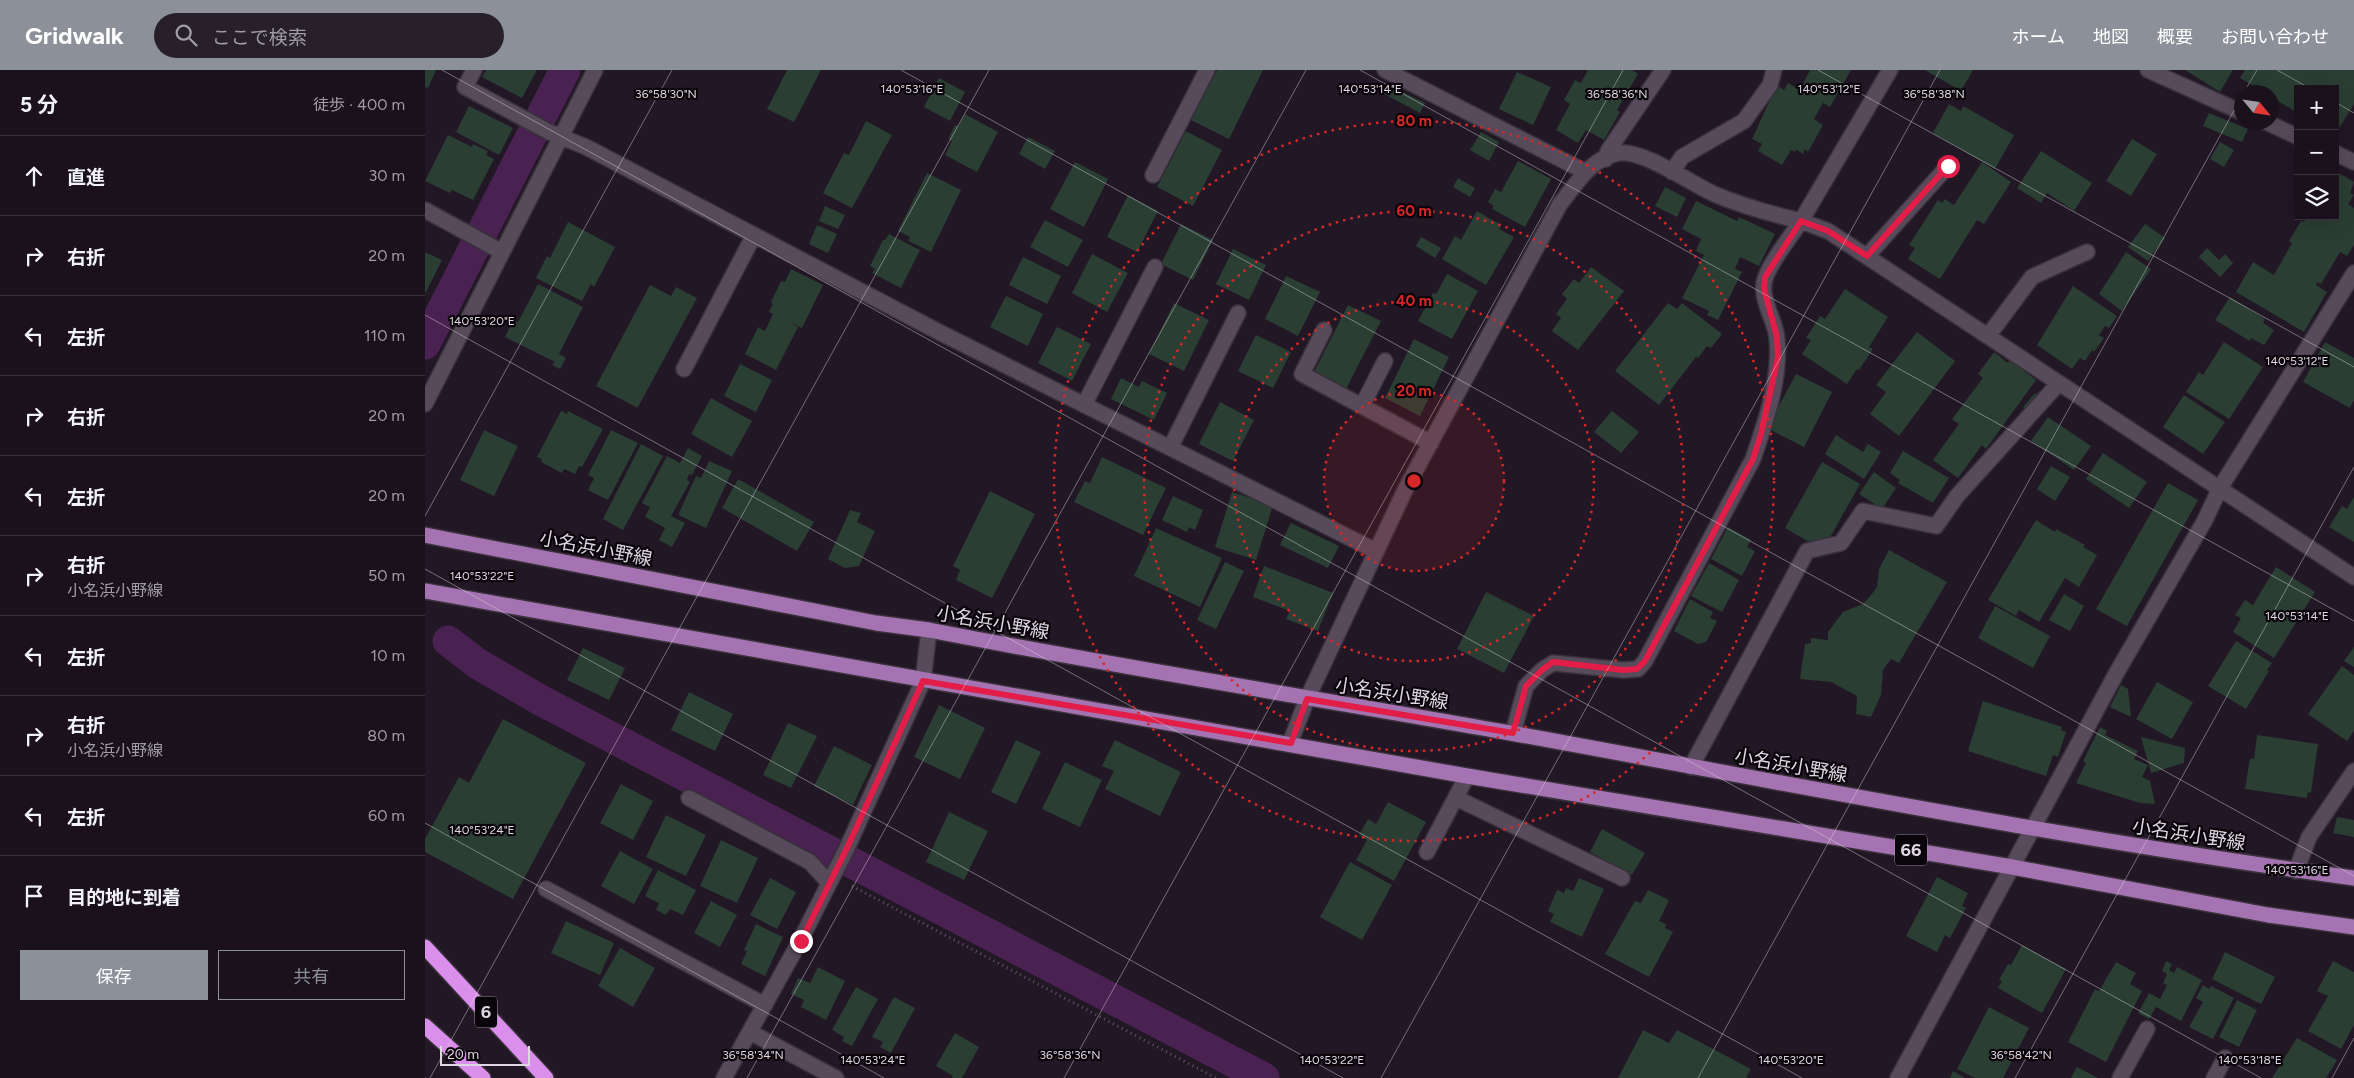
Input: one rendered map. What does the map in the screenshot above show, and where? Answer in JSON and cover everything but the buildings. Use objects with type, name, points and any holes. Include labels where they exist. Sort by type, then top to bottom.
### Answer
[{"type":"highway","name":"6","points":[[425,947],[546,1078]]},
{"type":"highway","points":[[425,1026],[483,1078]]},
{"type":"main road","name":"小名浜小野線","points":[[425,535],[876,624],[929,630],[1307,699],[1513,733],[2033,830],[2296,871],[2354,878]]},
{"type":"main road","name":"66","points":[[425,591],[923,681],[1291,743],[1467,776],[2012,867],[2268,915],[2354,927]]},
{"type":"street","points":[[474,70],[465,87],[525,120],[585,147],[1085,405],[1377,551]]},
{"type":"street","points":[[425,404],[497,249],[555,135],[595,70]]},
{"type":"street","points":[[1153,175],[1207,70]]},
{"type":"street","points":[[1385,70],[1586,172]]},
{"type":"street","points":[[1606,158],[1663,70]]},
{"type":"street","points":[[1672,172],[1682,157],[1744,121],[1770,85],[1774,70]]},
{"type":"street","points":[[1513,733],[1526,686],[1553,662],[1623,670],[1637,669],[1645,661],[1753,459],[1761,434],[1778,357],[1777,337],[1764,289],[1765,277],[1801,221],[1890,70]]},
{"type":"street","points":[[2148,70],[2234,109]]},
{"type":"street","points":[[2279,128],[2294,135]]},
{"type":"street","points":[[1291,743],[1307,699],[1406,488],[1560,204],[1592,164],[1621,153],[1648,160],[1712,193],[1759,212],[1801,221],[1828,231],[2354,577]]},
{"type":"street","points":[[2339,155],[2354,162]]},
{"type":"street","points":[[1867,256],[1948,166]]},
{"type":"street","points":[[425,210],[497,249]]},
{"type":"street","points":[[684,370],[754,235]]},
{"type":"street","points":[[1988,336],[2031,277],[2087,252]]},
{"type":"street","points":[[1085,405],[1155,267]]},
{"type":"street","points":[[1898,1078],[2117,672],[2205,520],[2220,488],[2354,273]]},
{"type":"street","points":[[1170,448],[1238,313]]},
{"type":"street","points":[[1324,330],[1302,374],[1431,443]]},
{"type":"street","points":[[1362,406],[1385,361]]},
{"type":"street","points":[[1691,766],[1807,551],[1841,543],[1863,511],[1936,526],[1957,496],[2059,383]]},
{"type":"street","points":[[724,1078],[801,941],[847,848],[923,681],[929,630]]},
{"type":"street","points":[[2296,871],[2309,837],[2354,771]]},
{"type":"street","points":[[1427,852],[1467,776]]},
{"type":"street","points":[[689,798],[833,875]]},
{"type":"street","points":[[1456,798],[1621,878]]},
{"type":"street","points":[[546,889],[765,1005]]},
{"type":"street","points":[[2120,1078],[2147,1029]]},
{"type":"street","points":[[751,1032],[836,1078]]},
{"type":"street","points":[[2214,1078],[2225,1058]]},
{"type":"path","points":[[833,875],[1216,1078]]},
{"type":"waterway","points":[[425,344],[565,70]]},
{"type":"waterway","points":[[448,641],[478,664],[542,701],[1264,1078]]},
{"type":"route","points":[[801,941],[847,848],[923,681],[1291,743],[1307,699],[1513,733],[1526,686],[1553,662],[1623,670],[1637,669],[1645,661],[1753,459],[1774,382],[1778,357],[1777,337],[1764,289],[1765,277],[1801,221],[1828,231],[1867,256],[1948,166]]}]
